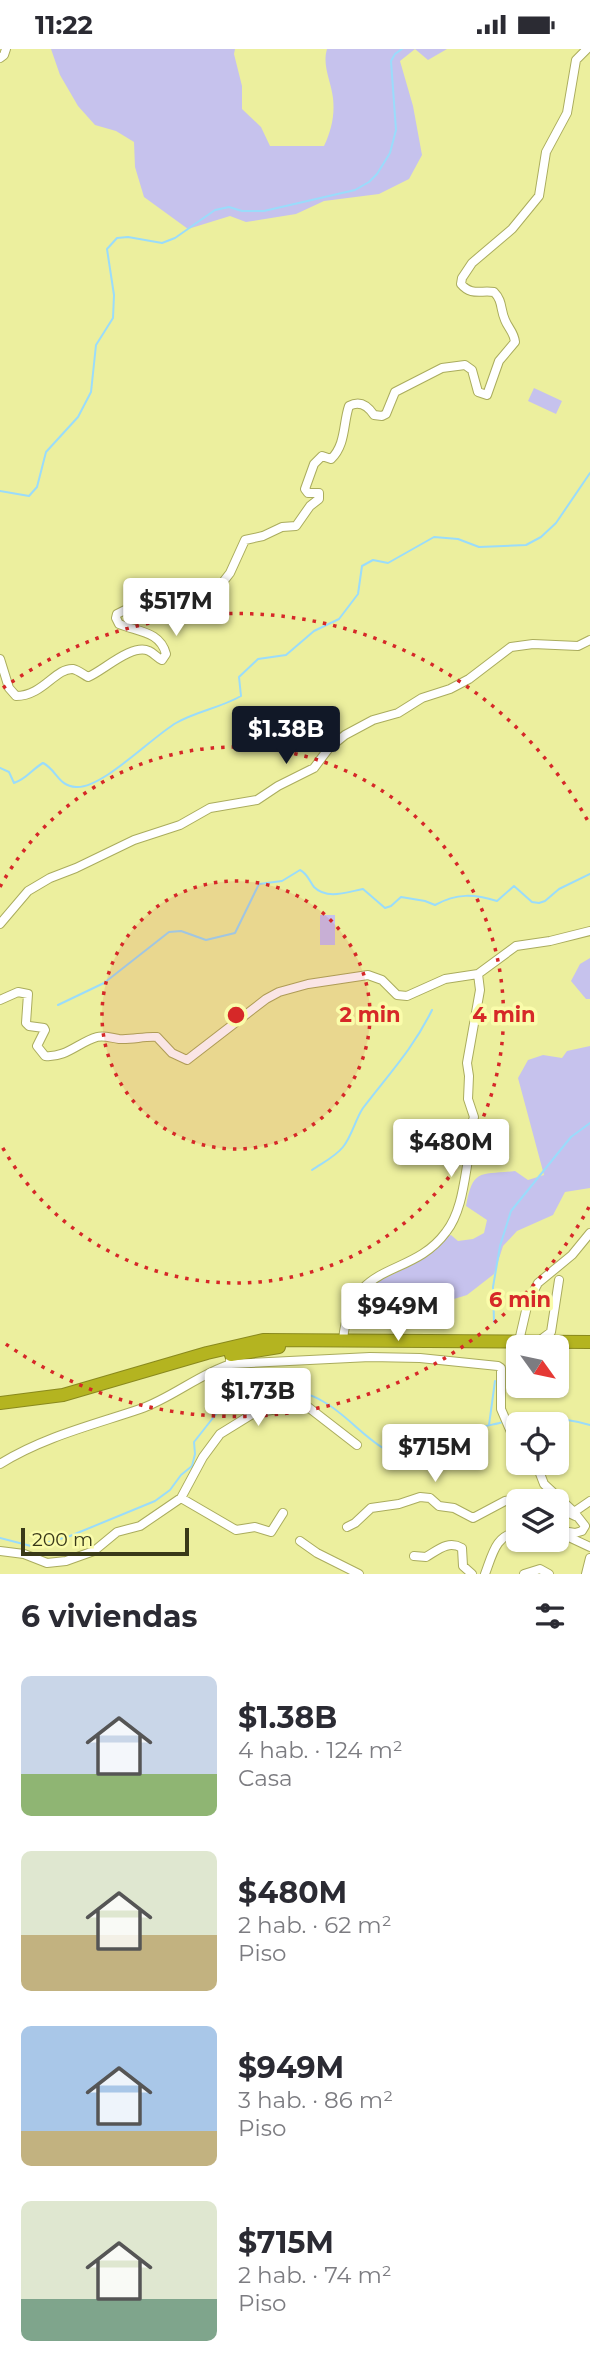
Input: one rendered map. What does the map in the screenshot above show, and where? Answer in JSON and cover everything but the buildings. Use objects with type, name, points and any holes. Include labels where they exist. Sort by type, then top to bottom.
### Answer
[{"type":"highway","points":[[0,1403],[63,1395],[250,1342],[277,1339],[506,1345]]},
{"type":"highway","points":[[569,1341],[590,1342]]},
{"type":"highway","points":[[0,1411],[88,1396],[265,1349],[307,1346],[506,1345]]},
{"type":"highway","points":[[569,1345],[590,1350]]},
{"type":"street","points":[[0,58],[6,49]]},
{"type":"street","points":[[0,659],[9,688],[16,696],[38,691],[53,677],[67,670],[73,669],[88,677],[140,650],[150,651],[162,660],[166,654],[161,642],[148,633],[120,624],[116,618],[117,614],[125,610],[183,619],[216,591],[230,573],[245,540],[277,529],[296,526],[321,496],[319,493],[306,492],[314,464],[322,456],[331,459],[335,456],[341,444],[349,406],[363,404],[368,406],[374,415],[382,416],[386,414],[395,392],[442,368],[465,365],[472,369],[478,392],[487,395],[499,361],[515,341],[514,333],[504,319],[502,302],[498,295],[494,292],[475,293],[466,290],[461,284],[462,278],[472,263],[512,229],[539,196],[545,152],[567,113],[576,60],[587,49]]},
{"type":"street","points":[[0,924],[28,891],[50,878],[76,869],[134,839],[180,825],[210,808],[257,800],[314,768],[329,748],[354,730],[373,720],[398,713],[422,698],[469,680],[511,647],[540,643],[578,646],[590,640]]},
{"type":"street","points":[[0,1000],[18,992],[28,994],[26,1023],[44,1028],[37,1046],[46,1056],[64,1053],[100,1036],[125,1039],[152,1036],[158,1037],[172,1053],[187,1060],[279,992],[307,984],[368,975],[382,980],[397,995],[407,996],[445,979],[478,974],[516,946],[590,931]]},
{"type":"street","points":[[344,1340],[349,1311],[360,1289],[433,1247],[450,1226],[465,1182],[474,1139],[463,1128],[471,1123],[474,1117],[468,1099],[467,1063],[480,990],[478,974]]},
{"type":"street","points":[[521,1335],[528,1302],[538,1283],[572,1255],[590,1233]]},
{"type":"street","points":[[555,1335],[559,1280]]},
{"type":"street","points":[[0,1464],[89,1425],[142,1408],[229,1360],[420,1358],[498,1366],[501,1368],[502,1409],[506,1419]]},
{"type":"street","points":[[0,1551],[24,1554],[47,1563],[66,1561],[94,1552],[117,1532],[140,1525],[181,1498],[220,1434],[254,1413],[301,1405],[308,1407],[357,1444]]},
{"type":"street","points":[[542,1475],[544,1484],[567,1504],[584,1526],[582,1531],[569,1532]]},
{"type":"street","points":[[347,1527],[353,1525],[371,1508],[399,1504],[420,1497],[430,1498],[437,1504],[454,1508],[473,1518],[506,1501]]},
{"type":"street","points":[[181,1498],[236,1530],[255,1527],[271,1532],[283,1513]]},
{"type":"street","points":[[577,1516],[590,1501]]},
{"type":"street","points":[[569,1513],[577,1516]]},
{"type":"street","points":[[485,1574],[502,1537],[506,1534]]},
{"type":"street","points":[[569,1536],[590,1547]]},
{"type":"street","points":[[300,1541],[317,1553],[359,1574]]},
{"type":"street","points":[[414,1556],[426,1557],[443,1545],[458,1545],[462,1548],[463,1566],[472,1574]]},
{"type":"street","points":[[586,1574],[590,1558]]},
{"type":"street","points":[[524,1574],[540,1569],[550,1574]]},
{"type":"shaded area","points":[[51,49],[235,49],[242,86],[242,109],[261,127],[270,146],[324,146],[333,111],[326,67],[327,49],[415,49],[400,61],[413,106],[422,155],[409,179],[379,194],[324,201],[296,214],[246,222],[230,216],[188,229],[144,197],[135,167],[134,142],[116,131],[95,125],[78,106],[60,75]]},
{"type":"shaded area","points":[[415,49],[447,49],[428,60]]},
{"type":"shaded area","points":[[534,388],[562,401],[556,414],[528,401]]},
{"type":"shaded area","points":[[320,915],[335,915],[335,945],[320,945]]},
{"type":"shaded area","points":[[590,958],[590,999],[586,999],[571,981],[580,964]]},
{"type":"shaded area","points":[[590,1046],[590,1188],[565,1192],[553,1215],[517,1231],[503,1246],[494,1274],[467,1295],[454,1299],[428,1296],[403,1287],[380,1298],[371,1294],[367,1288],[370,1285],[408,1267],[451,1235],[458,1241],[473,1239],[484,1233],[487,1220],[466,1206],[475,1179],[486,1174],[515,1171],[528,1180],[544,1175],[518,1078],[528,1060],[543,1055],[562,1058],[567,1051]]},
{"type":"waterway","points":[[0,491],[29,496],[37,487],[46,452],[78,417],[91,392],[96,345],[113,318],[114,295],[107,249],[117,238],[128,237],[162,243],[175,238],[215,210],[229,207],[242,211],[264,211],[355,190],[369,182],[390,153],[396,130],[391,61],[402,49]]},
{"type":"waterway","points":[[0,768],[9,772],[14,783],[43,763],[70,786],[87,785],[99,780],[176,723],[241,696],[239,677],[258,659],[286,655],[314,631],[339,619],[358,594],[362,566],[373,560],[388,563],[434,537],[458,539],[479,547],[526,545],[541,537],[556,523],[590,473]]},
{"type":"waterway","points":[[58,1005],[104,983],[169,932],[181,931],[206,940],[235,933],[259,884],[282,881],[300,870],[319,891],[337,894],[363,889],[385,908],[401,897],[435,905],[451,898],[466,896],[497,901],[514,886],[532,902],[539,903],[559,889],[590,874]]},
{"type":"waterway","points":[[312,1170],[343,1147],[363,1108],[408,1049],[432,1010]]},
{"type":"waterway","points":[[494,1322],[493,1287],[500,1246],[511,1211],[571,1137],[590,1123]]},
{"type":"waterway","points":[[489,1425],[495,1381]]},
{"type":"waterway","points":[[0,1538],[31,1546],[46,1543],[155,1501],[170,1490],[192,1466],[194,1442],[220,1409],[245,1389],[313,1396],[336,1410],[380,1446],[405,1458],[434,1456],[472,1431],[503,1422]]},
{"type":"waterway","points":[[569,1420],[590,1425]]}]
